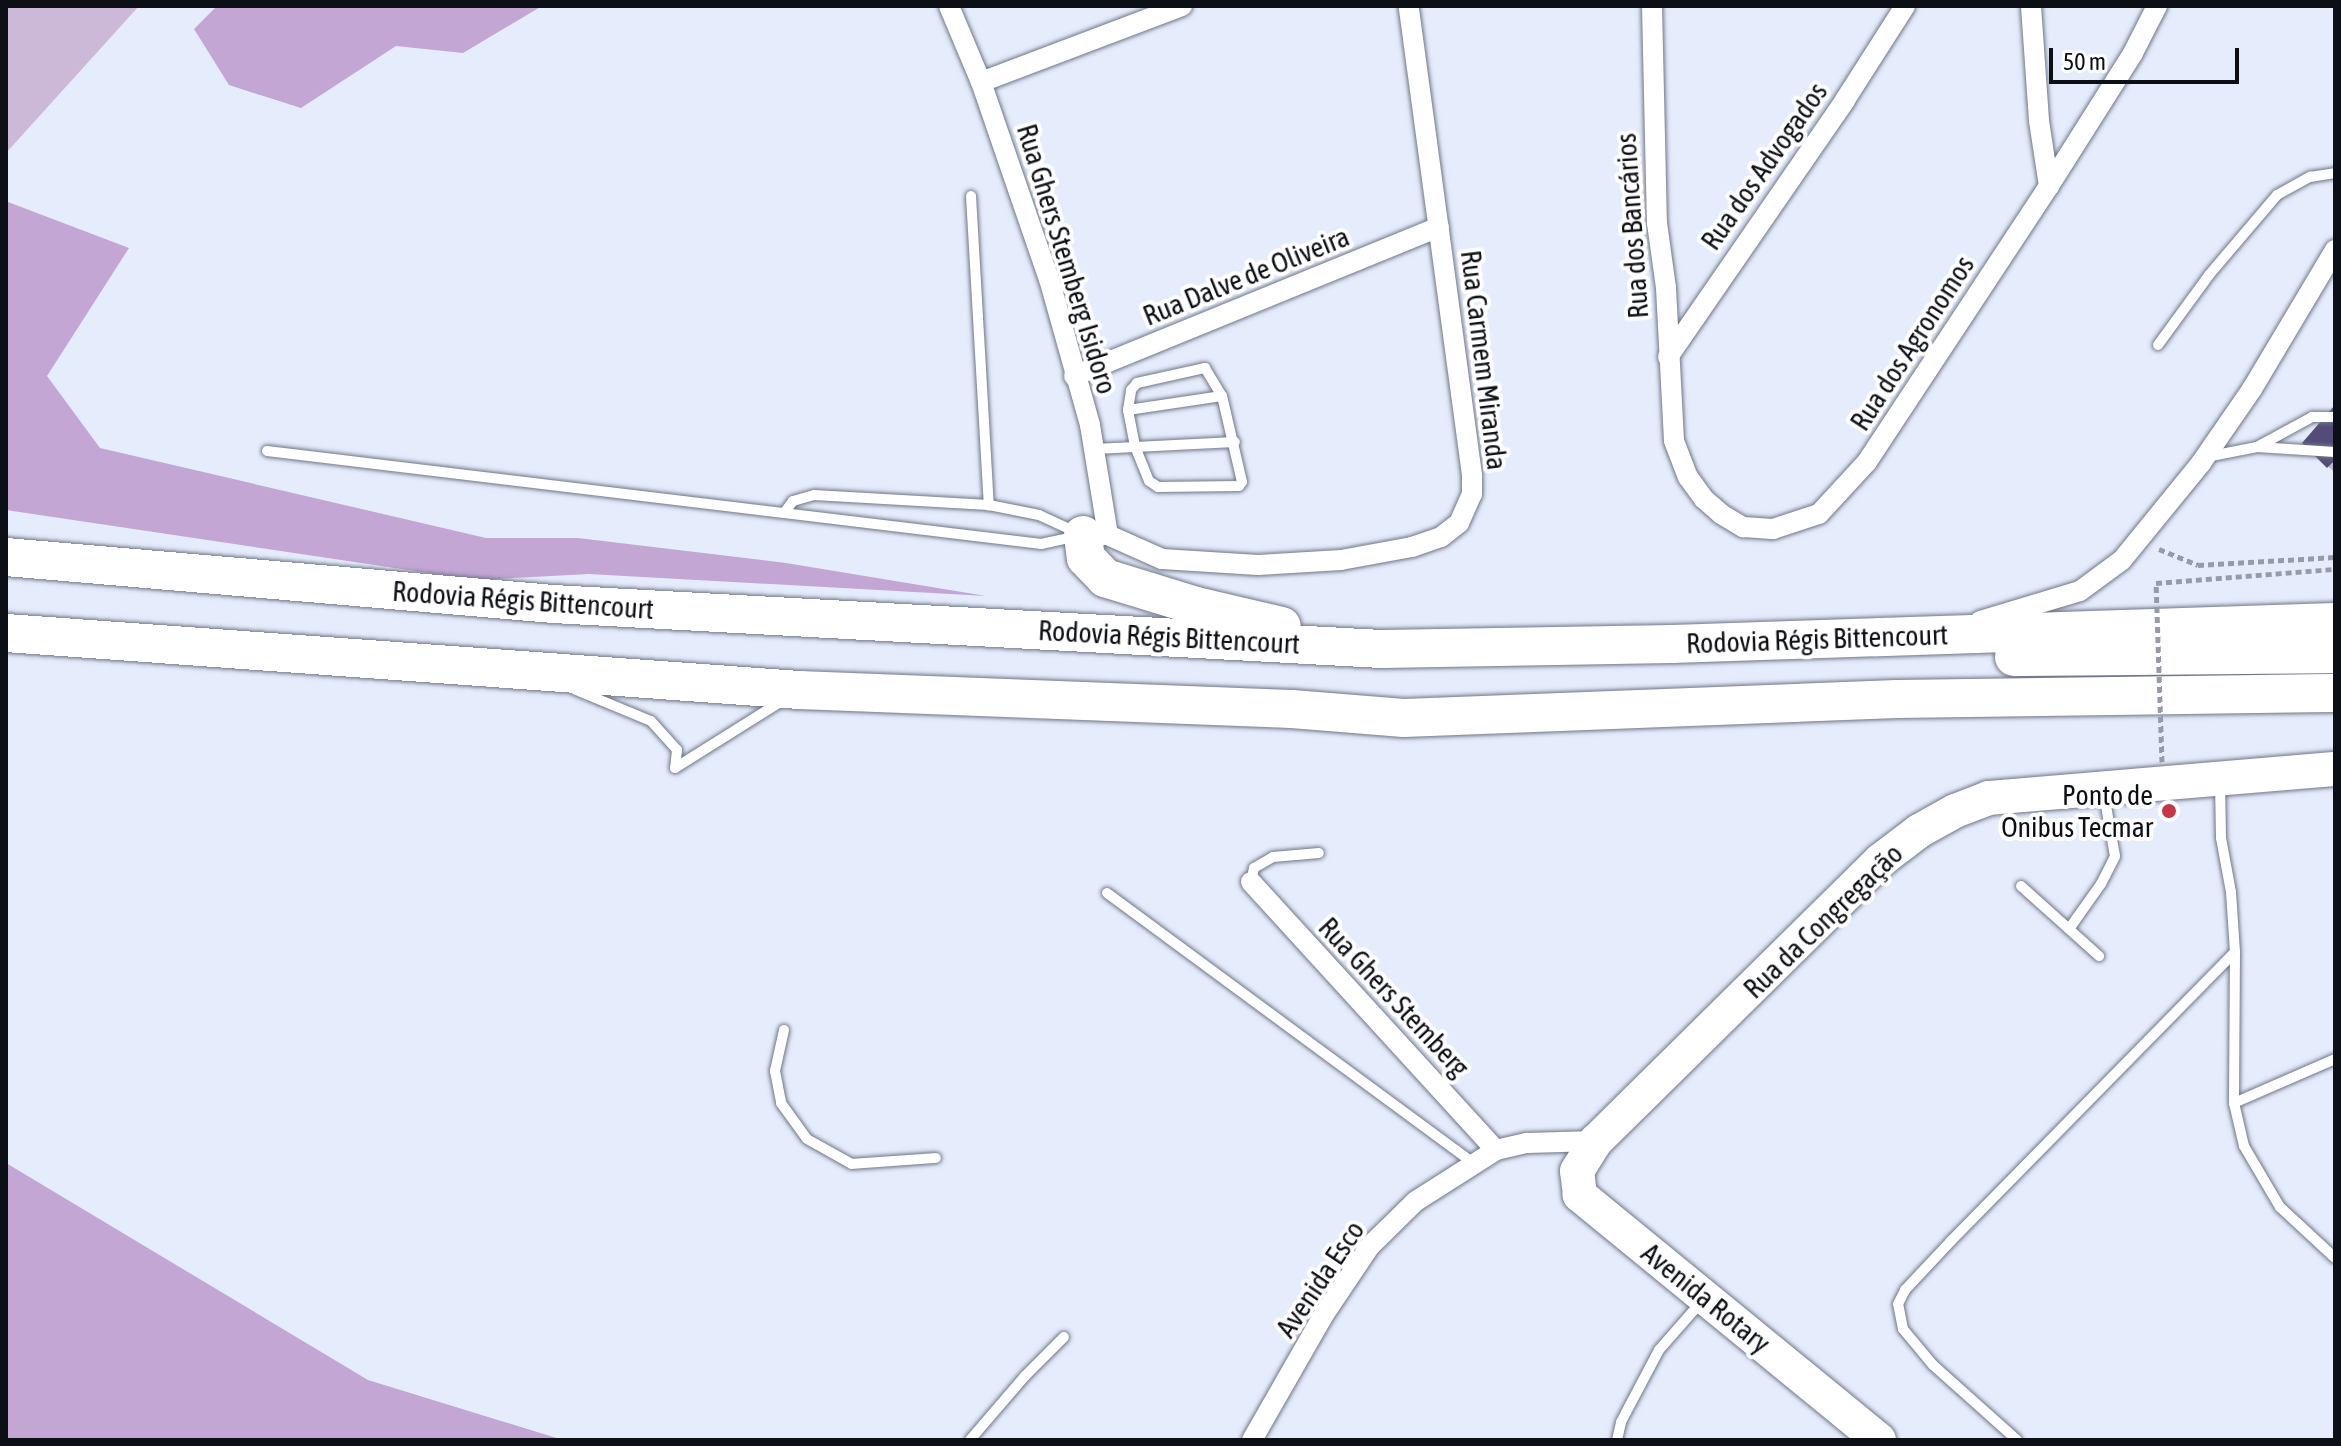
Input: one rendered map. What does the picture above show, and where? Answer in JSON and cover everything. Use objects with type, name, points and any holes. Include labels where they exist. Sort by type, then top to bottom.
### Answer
[{"type":"highway","points":[[1096,535],[1086,558],[1105,578],[1196,606],[1382,649]]},
{"type":"highway","name":"Rodovia Régis Bittencourt","points":[[6,557],[553,604],[1382,649],[1672,644],[2335,622]]},
{"type":"highway","points":[[1893,637],[1980,621],[2302,598],[2335,603]]},
{"type":"highway","points":[[6,633],[542,674],[799,690],[1292,709],[1404,718],[1897,699],[2335,693]]},
{"type":"highway","points":[[1672,644],[1926,657],[2335,654]]},
{"type":"main road","name":"Rua da Congregação","points":[[1596,1141],[1881,860],[1919,831],[1955,811],[1989,798],[2335,769]]},
{"type":"main road","name":"Avenida Rotary","points":[[1596,1141],[1577,1171],[1580,1195],[1879,1440]]},
{"type":"street","name":"Rua Ghers Stemberg Isidoro","points":[[949,6],[981,82],[1049,279],[1095,449],[1096,535]]},
{"type":"street","points":[[981,82],[1182,6]]},
{"type":"street","name":"Rua Carmem Miranda","points":[[1096,535],[1162,559],[1258,565],[1341,560],[1412,547],[1441,537],[1459,523],[1472,494],[1472,475],[1409,6]]},
{"type":"street","name":"Rua dos Bancários","points":[[1652,6],[1655,180],[1666,288],[1674,441]]},
{"type":"street","name":"Rua dos Advogados","points":[[1668,357],[1845,100],[1905,6]]},
{"type":"street","points":[[2031,6],[2039,121],[2049,186]]},
{"type":"street","points":[[2049,186],[2133,53],[2157,6]]},
{"type":"street","name":"Rua dos Agronomos","points":[[1674,441],[1688,477],[1704,499],[1743,527],[1773,529],[1819,514],[1867,462],[2049,186]]},
{"type":"street","name":"Rua Dalve de Oliveira","points":[[1074,376],[1439,227]]},
{"type":"street","points":[[1980,621],[2080,591],[2122,560],[2205,458],[2252,389],[2335,250]]},
{"type":"street","name":"Rua Ghers Stemberg","points":[[1251,882],[1496,1150]]},
{"type":"street","name":"Avenida Esco","points":[[1252,1440],[1323,1316],[1370,1246],[1416,1201],[1472,1162],[1496,1150],[1527,1143],[1596,1141]]},
{"type":"lane","points":[[2158,345],[2209,275],[2277,195],[2310,177],[2335,173]]},
{"type":"lane","points":[[971,196],[989,505]]},
{"type":"lane","points":[[1205,368],[1222,396],[1235,442],[1242,482],[1239,486],[1158,487],[1149,481],[1135,446],[1128,410],[1131,390],[1137,383],[1205,368]]},
{"type":"lane","points":[[1128,410],[1222,396]]},
{"type":"lane","points":[[2257,447],[2312,417],[2335,417]]},
{"type":"lane","points":[[1095,449],[1235,442]]},
{"type":"lane","points":[[2205,458],[2257,447],[2335,452]]},
{"type":"lane","points":[[267,451],[1041,544],[1096,535]]},
{"type":"lane","points":[[784,513],[793,501],[814,495],[989,505],[1039,515],[1096,535]]},
{"type":"lane","points":[[542,674],[651,721],[677,750],[675,768],[799,690]]},
{"type":"lane","points":[[2220,780],[2221,838],[2231,892],[2235,952],[2234,1103],[2244,1146],[2280,1207],[2335,1258]]},
{"type":"lane","points":[[2069,929],[2101,884],[2115,856],[2103,789]]},
{"type":"lane","points":[[1251,882],[1254,868],[1273,857],[1319,853]]},
{"type":"lane","points":[[2021,886],[2099,956]]},
{"type":"lane","points":[[1107,893],[1472,1162]]},
{"type":"lane","points":[[2017,1440],[1933,1365],[1903,1329],[1898,1304],[1905,1290],[1941,1251],[2235,952]]},
{"type":"lane","points":[[784,1030],[775,1071],[781,1103],[807,1139],[852,1164],[936,1158]]},
{"type":"lane","points":[[2234,1103],[2335,1059]]},
{"type":"lane","points":[[1617,1440],[1621,1422],[1659,1350],[1706,1296]]},
{"type":"lane","points":[[970,1440],[1025,1376],[1064,1337]]},
{"type":"path","points":[[2140,541],[2198,565],[2335,557]]},
{"type":"path","points":[[2162,762],[2156,583],[2335,569]]},
{"type":"shaded area","points":[[6,6],[139,6],[6,153]]},
{"type":"shaded area","points":[[217,6],[542,6],[463,53],[396,46],[301,108],[229,85],[194,29]]},
{"type":"shaded area","points":[[8,202],[129,248],[47,376],[100,448],[486,538],[578,538],[786,563],[986,596],[589,574],[475,580],[6,510]]},
{"type":"shaded area","points":[[6,1163],[368,1380],[563,1440],[6,1440]]},
{"type":"building","points":[[2335,405],[2335,460],[2327,468],[2302,443]]},
{"type":"place","name":"Ponto de Onibus Tecmar","points":[[2169,811]]}]
